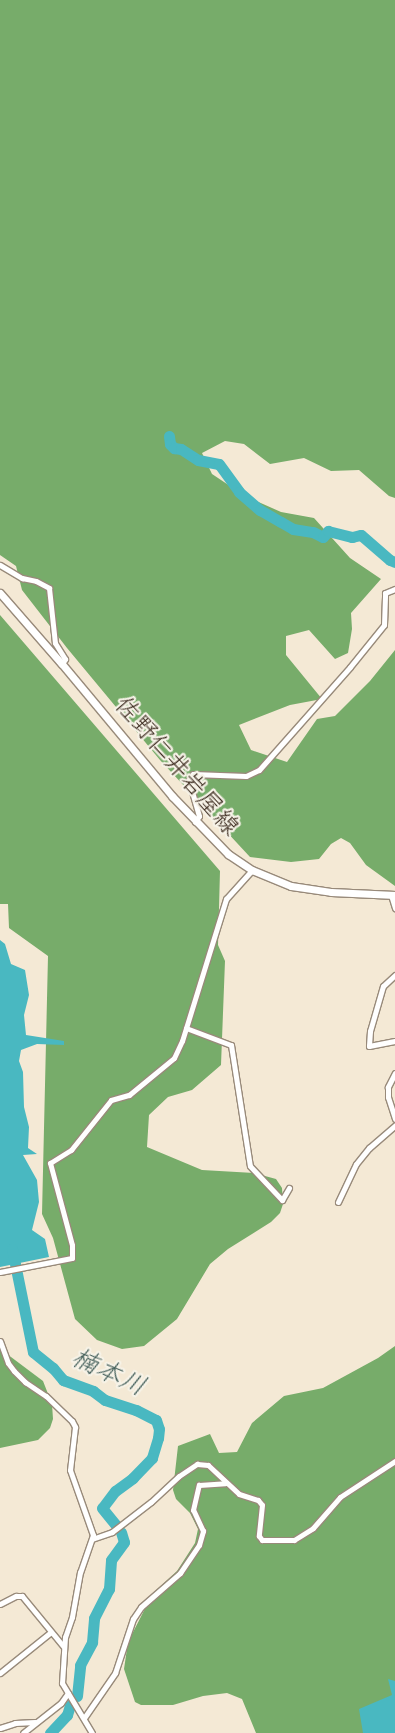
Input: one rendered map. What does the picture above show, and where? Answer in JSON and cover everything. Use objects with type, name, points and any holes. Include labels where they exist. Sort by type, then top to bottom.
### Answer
[{"type":"main road","name":"佐野仁井岩屋線","points":[[0,593],[195,822],[217,845],[252,870],[278,881],[318,891],[393,895]]},
{"type":"street","points":[[0,565],[22,578],[36,581],[49,588],[55,643],[65,659],[62,664]]},
{"type":"street","points":[[195,822],[199,816],[190,780],[193,774],[246,776],[259,770],[350,667],[384,625],[385,593],[395,588]]},
{"type":"street","points":[[0,1272],[72,1258],[72,1246],[50,1163],[66,1155],[71,1150],[111,1100],[129,1095],[171,1061],[186,1028],[226,899],[252,870]]},
{"type":"street","points":[[393,895],[395,908]]},
{"type":"street","points":[[395,975],[383,986],[370,1031],[368,1046],[395,1041]]},
{"type":"street","points":[[186,1028],[231,1045],[250,1166],[282,1200],[289,1188]]},
{"type":"street","points":[[395,1073],[388,1087],[388,1098],[395,1119]]},
{"type":"street","points":[[338,1202],[356,1164],[368,1148],[395,1125]]},
{"type":"street","points":[[0,1341],[8,1364],[14,1371],[25,1382],[46,1396],[76,1427],[70,1470],[92,1526],[92,1539],[80,1572],[72,1618],[63,1646],[62,1683],[92,1733]]},
{"type":"street","points":[[92,1539],[112,1532],[151,1502],[179,1476],[198,1464],[208,1465],[225,1483],[239,1494],[258,1500],[262,1505],[259,1536],[262,1540],[294,1540],[313,1528],[340,1497],[395,1461]]},
{"type":"street","points":[[84,1718],[115,1673],[133,1619],[141,1607],[180,1573],[199,1545],[203,1531],[194,1510],[199,1485],[225,1483]]},
{"type":"street","points":[[0,1604],[16,1596],[22,1596],[63,1646]]},
{"type":"street","points":[[0,1673],[51,1632]]},
{"type":"street","points":[[23,1733],[61,1702],[68,1693]]},
{"type":"street","points":[[0,1728],[15,1723],[35,1722]]},
{"type":"green space","points":[[0,0],[395,0],[395,498],[389,496],[359,470],[331,471],[304,458],[270,464],[244,444],[225,441],[202,453],[212,474],[245,496],[281,512],[314,518],[350,558],[381,579],[351,613],[352,629],[348,653],[335,659],[309,630],[286,636],[286,655],[322,699],[290,705],[239,725],[251,750],[287,762],[317,719],[335,716],[370,681],[395,650],[395,886],[366,865],[350,843],[341,838],[331,844],[319,859],[291,862],[250,857],[160,760],[67,648],[22,590],[16,566],[0,555]]},
{"type":"green space","points":[[0,615],[220,871],[218,945],[225,961],[221,1065],[192,1090],[168,1097],[149,1115],[147,1147],[202,1170],[254,1173],[276,1179],[282,1188],[283,1204],[280,1213],[271,1222],[228,1249],[210,1264],[177,1319],[144,1346],[122,1349],[97,1340],[75,1319],[53,1238],[42,1214],[48,956],[9,928],[8,904],[0,904]]},
{"type":"green space","points":[[0,1345],[3,1351],[43,1381],[52,1404],[53,1419],[50,1428],[38,1440],[0,1448]]},
{"type":"green space","points":[[395,1346],[395,1733],[256,1733],[242,1699],[227,1693],[203,1696],[173,1705],[141,1705],[135,1702],[124,1669],[128,1642],[153,1593],[177,1571],[195,1543],[198,1529],[190,1513],[176,1499],[173,1490],[178,1446],[210,1434],[219,1453],[237,1452],[252,1423],[284,1396],[323,1388],[378,1358]]},
{"type":"water","points":[[0,940],[5,944],[11,964],[25,970],[29,995],[24,1015],[26,1035],[64,1041],[64,1045],[37,1044],[21,1050],[19,1061],[23,1072],[24,1107],[29,1127],[28,1148],[37,1154],[23,1155],[37,1180],[39,1202],[32,1230],[45,1239],[49,1257],[0,1267]]},
{"type":"water","points":[[388,1679],[395,1681],[395,1733],[363,1733],[359,1709],[392,1695]]},
{"type":"waterway","points":[[169,436],[170,444],[174,448],[181,449],[198,460],[219,464],[239,492],[260,510],[293,529],[313,532],[323,537],[328,531],[352,537],[361,535],[390,560],[395,562]]},
{"type":"waterway","name":"楠本川","points":[[12,1249],[33,1352],[53,1368],[63,1380],[93,1391],[105,1400],[136,1410],[156,1420],[159,1429],[152,1458],[133,1478],[115,1491],[102,1508],[115,1524]]},
{"type":"waterway","name":"楠本川","points":[[77,1696],[80,1665],[92,1642],[94,1618],[109,1589],[111,1560],[124,1542],[121,1532]]},
{"type":"waterway","name":"楠本川","points":[[50,1733],[67,1715],[70,1705]]}]
